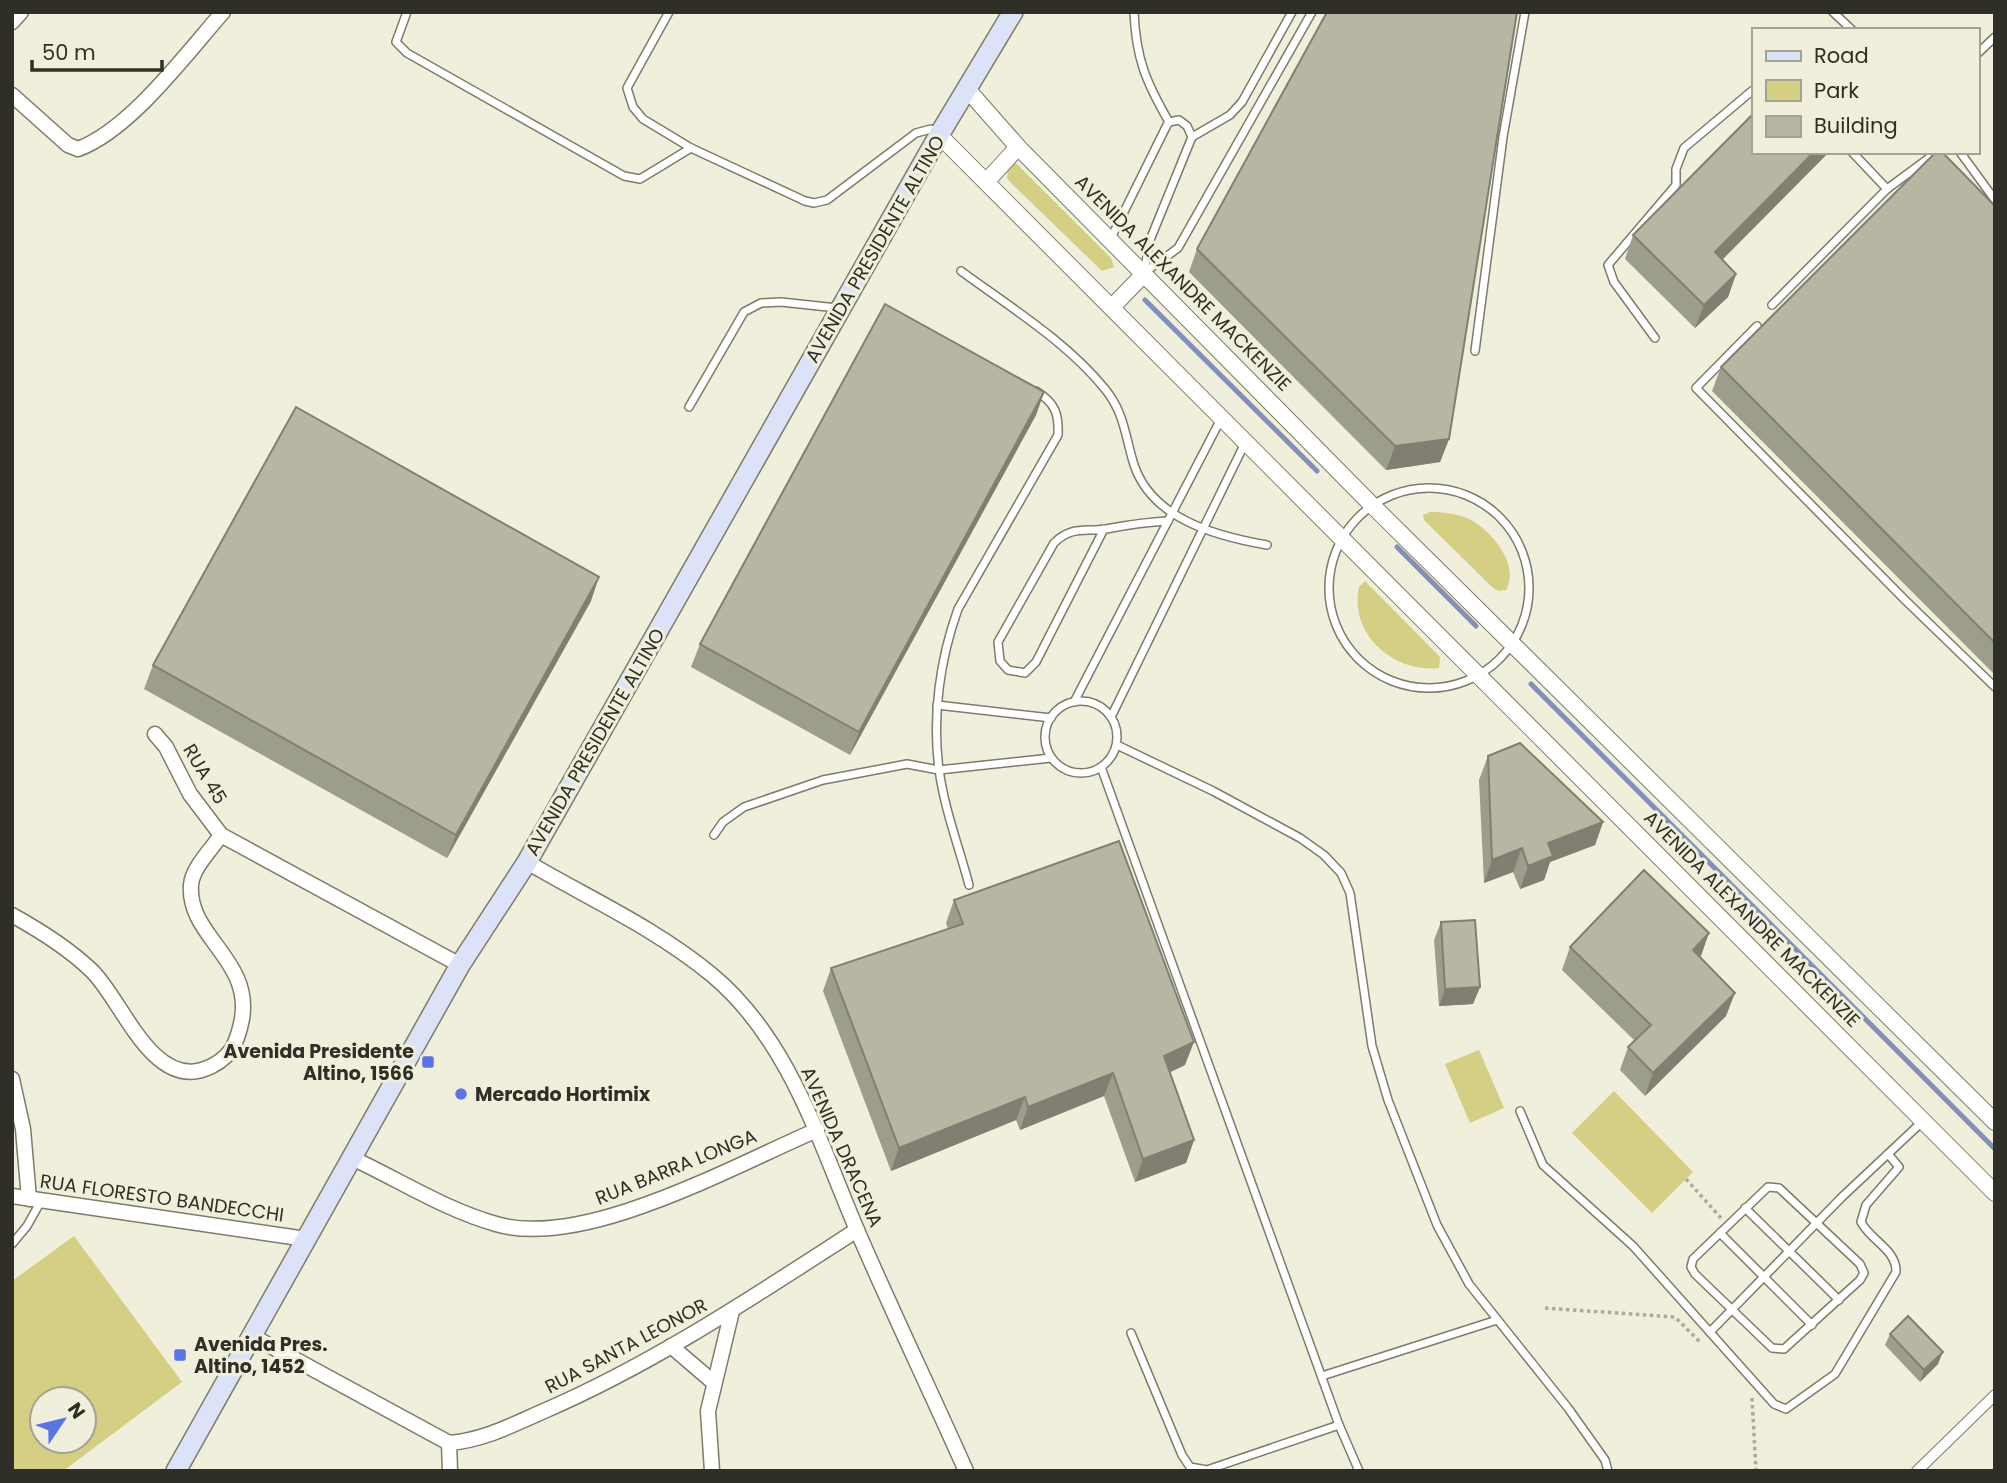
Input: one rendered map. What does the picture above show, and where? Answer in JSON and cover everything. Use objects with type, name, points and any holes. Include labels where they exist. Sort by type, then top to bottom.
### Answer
[{"type":"main road","name":"AVENIDA PRESIDENTE ALTINO","points":[[176,1471],[460,965],[527,862],[939,135],[1013,12]]},
{"type":"street","points":[[12,22],[21,12]]},
{"type":"street","points":[[12,95],[68,145],[78,149],[109,132],[152,91],[223,12]]},
{"type":"street","name":"AVENIDA ALEXANDRE MACKENZIE","points":[[967,89],[1017,147],[1372,505],[1514,642],[1995,1122]]},
{"type":"street","name":"AVENIDA ALEXANDRE MACKENZIE","points":[[939,135],[1113,306],[1995,1193]]},
{"type":"street","points":[[987,181],[1017,147]]},
{"type":"street","points":[[1113,306],[1144,274]]},
{"type":"street","name":"RUA 45","points":[[155,734],[166,747],[190,794],[220,835]]},
{"type":"street","points":[[12,915],[91,970],[137,1034],[162,1062],[190,1072],[210,1068],[226,1057],[235,1044],[245,1001],[241,983],[202,924],[192,900],[191,882],[220,835],[460,965]]},
{"type":"street","name":"AVENIDA DRACENA","points":[[527,862],[673,946],[713,976],[772,1044],[817,1130],[858,1230],[966,1471]]},
{"type":"street","points":[[12,1079],[35,1199]]},
{"type":"street","name":"RUA BARRA LONGA","points":[[352,1158],[497,1225],[524,1230],[556,1228],[637,1208],[817,1130]]},
{"type":"street","name":"RUA FLORESTO BANDECCHI","points":[[12,1196],[306,1239]]},
{"type":"street","name":"RUA SANTA LEONOR","points":[[449,1443],[476,1440],[588,1392],[732,1311],[858,1230]]},
{"type":"street","points":[[712,1471],[708,1411],[732,1311]]},
{"type":"street","points":[[252,1336],[449,1443],[450,1471]]},
{"type":"street","points":[[671,1346],[713,1382]]},
{"type":"street","points":[[1917,1471],[1995,1395]]},
{"type":"lane","points":[[407,12],[396,42],[407,53],[624,176],[640,179],[691,149]]},
{"type":"lane","points":[[669,12],[627,88],[633,107],[643,118],[691,149],[814,203],[827,200],[916,133],[931,129],[939,135]]},
{"type":"lane","points":[[1134,12],[1135,49],[1146,82],[1169,122]]},
{"type":"lane","points":[[1144,274],[1150,240],[1192,137],[1230,115],[1242,102],[1292,12]]},
{"type":"lane","points":[[1144,274],[1178,248],[1312,12]]},
{"type":"lane","points":[[1475,351],[1503,137],[1525,12]]},
{"type":"lane","points":[[1833,12],[1850,28]]},
{"type":"lane","points":[[1979,52],[1995,37]]},
{"type":"lane","points":[[1655,338],[1614,282],[1608,265],[1676,185],[1676,169],[1684,148],[1752,91]]},
{"type":"lane","points":[[1169,122],[1179,120],[1187,126],[1192,137]]},
{"type":"lane","points":[[1110,240],[1169,122]]},
{"type":"lane","points":[[1854,154],[1887,189]]},
{"type":"lane","points":[[1772,305],[1887,189],[1934,154]]},
{"type":"lane","points":[[1961,154],[1995,200]]},
{"type":"lane","points":[[961,271],[1045,333],[1105,389],[1118,407],[1127,430],[1132,459],[1140,479],[1172,513],[1202,530],[1227,538],[1267,545]]},
{"type":"lane","points":[[689,407],[744,312],[761,303],[781,302],[841,309]]},
{"type":"lane","points":[[1757,326],[1696,388],[1905,600],[1995,687]]},
{"type":"lane","points":[[969,885],[939,769],[937,705],[947,639],[958,609],[1058,435],[1059,413],[1052,403],[1029,388]]},
{"type":"lane","points":[[1073,702],[1222,416]]},
{"type":"lane","points":[[1111,717],[1246,441]]},
{"type":"lane","points":[[1444,488],[1468,495],[1499,516],[1520,546],[1528,570],[1528,608],[1514,642],[1499,661],[1480,675],[1454,685],[1427,688],[1399,684],[1363,663],[1339,630],[1330,604],[1329,576],[1342,537],[1355,519],[1372,505],[1406,489],[1444,488]]},
{"type":"lane","points":[[1104,529],[1036,662],[1025,673],[1008,670],[1000,661],[998,642],[1054,543],[1063,534],[1076,529],[1104,529],[1127,523],[1168,521]]},
{"type":"lane","points":[[1073,702],[1088,702],[1101,707],[1111,717],[1117,744],[1111,758],[1101,767],[1088,773],[1074,773],[1061,768],[1051,758],[1045,731],[1060,708],[1073,702]]},
{"type":"lane","points":[[937,705],[1051,718]]},
{"type":"lane","points":[[1117,744],[1300,838],[1324,855],[1341,873],[1350,894],[1372,1046],[1388,1100],[1437,1225],[1469,1283],[1568,1408],[1605,1460],[1608,1471]]},
{"type":"lane","points":[[714,835],[723,822],[744,807],[823,780],[906,764],[939,769],[1051,758]]},
{"type":"lane","points":[[1101,767],[1339,1425],[1359,1471]]},
{"type":"lane","points":[[1520,1111],[1543,1165],[1633,1246],[1779,1408],[1793,1407],[1835,1374],[1896,1272],[1896,1264],[1890,1254],[1865,1231],[1861,1222],[1866,1205],[1899,1167],[1888,1154]]},
{"type":"lane","points":[[1710,1332],[1816,1223],[1923,1121]]},
{"type":"lane","points":[[1768,1187],[1779,1188],[1816,1223],[1860,1264],[1864,1273],[1839,1300],[1784,1349],[1772,1348],[1731,1310],[1691,1267],[1693,1259],[1768,1187]]},
{"type":"lane","points":[[12,1244],[27,1226],[35,1199]]},
{"type":"lane","points":[[1745,1208],[1839,1300]]},
{"type":"lane","points":[[1720,1233],[1812,1325]]},
{"type":"lane","points":[[1322,1376],[1497,1320]]},
{"type":"lane","points":[[1131,1333],[1182,1455],[1190,1467],[1207,1471],[1339,1425]]},
{"type":"path","points":[[1686,1179],[1725,1222]]},
{"type":"path","points":[[1545,1308],[1675,1317],[1701,1343]]},
{"type":"path","points":[[1752,1393],[1756,1471]]},
{"type":"green space","points":[[1016,163],[1111,258],[1114,267],[1102,271],[1012,184],[1007,178],[1008,164]]},
{"type":"green space","points":[[1430,512],[1463,517],[1489,533],[1502,551],[1510,571],[1506,590],[1493,588],[1424,520],[1423,515]]},
{"type":"green space","points":[[1365,581],[1440,657],[1439,668],[1406,664],[1378,647],[1361,620],[1359,587]]},
{"type":"green space","points":[[1479,1050],[1504,1108],[1470,1123],[1445,1064]]},
{"type":"green space","points":[[1614,1091],[1693,1172],[1652,1213],[1572,1133]]},
{"type":"green space","points":[[74,1236],[182,1382],[98,1445],[98,1385],[28,1385],[28,1455],[84,1455],[63,1471],[12,1471],[12,1281]]},
{"type":"building","points":[[1327,12],[1517,12],[1449,439],[1395,446],[1197,249]]},
{"type":"building","points":[[1752,115],[1752,154],[1812,154],[1715,252],[1736,274],[1704,305],[1633,235]]},
{"type":"building","points":[[1934,154],[1944,154],[1995,206],[1995,643],[1721,367]]},
{"type":"building","points":[[885,304],[1044,392],[859,732],[700,644]]},
{"type":"building","points":[[296,407],[599,577],[456,835],[153,665]]},
{"type":"building","points":[[1520,743],[1603,822],[1548,843],[1553,856],[1528,866],[1522,848],[1492,860],[1488,756]]},
{"type":"building","points":[[1119,841],[1194,1042],[1164,1056],[1194,1140],[1143,1159],[1113,1073],[1028,1107],[1025,1097],[899,1148],[831,968],[963,924],[954,900]]},
{"type":"building","points":[[1644,870],[1709,933],[1693,950],[1735,993],[1653,1073],[1628,1047],[1651,1025],[1570,947]]},
{"type":"building","points":[[1475,920],[1480,987],[1445,989],[1441,922]]},
{"type":"building","points":[[1908,1316],[1943,1352],[1924,1370],[1890,1334]]},
{"type":"waterway","points":[[1145,300],[1317,471]]},
{"type":"waterway","points":[[1397,547],[1476,626]]},
{"type":"waterway","points":[[1531,684],[1995,1149]]},
{"type":"place","name":"Avenida Presidente Altino, 1566","points":[[428,1062]]},
{"type":"place","name":"Mercado Hortimix","points":[[461,1094]]},
{"type":"place","name":"Avenida Pres. Altino, 1452","points":[[180,1355]]}]
